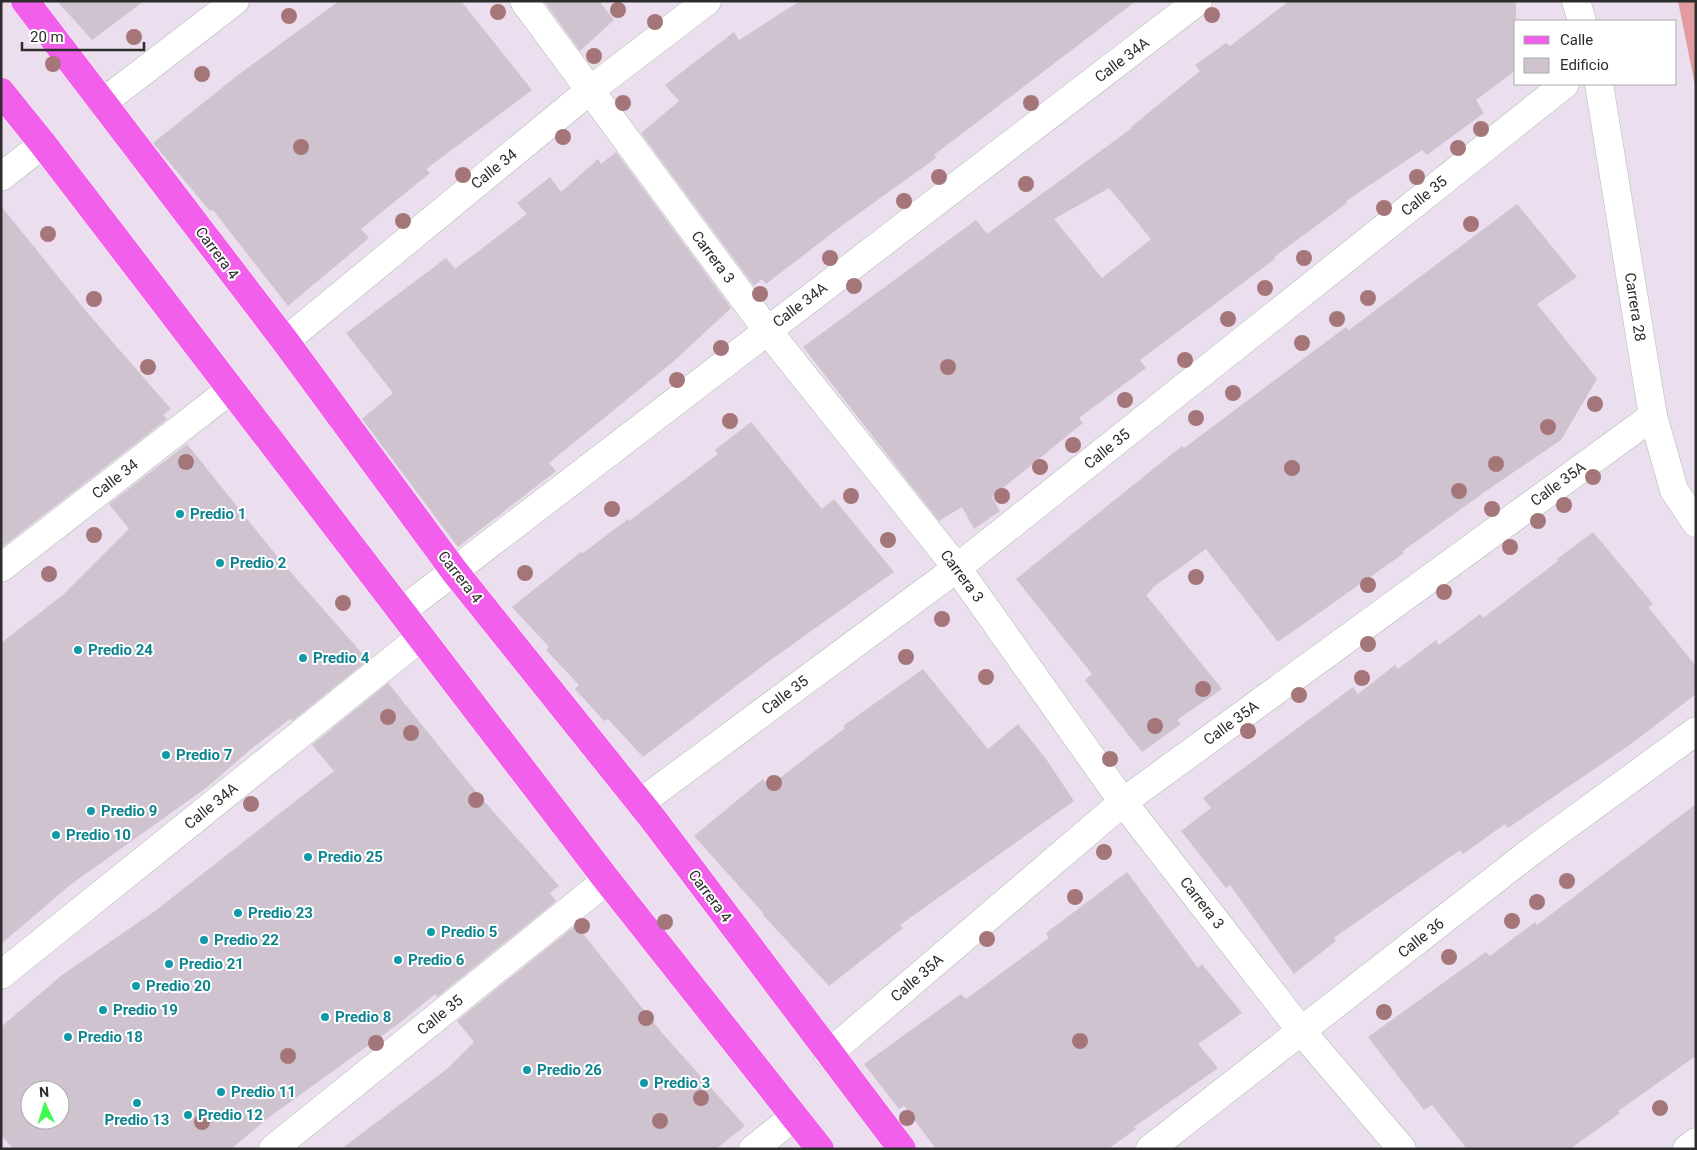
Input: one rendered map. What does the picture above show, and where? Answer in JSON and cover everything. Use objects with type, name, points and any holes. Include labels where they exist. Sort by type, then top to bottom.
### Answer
[{"type":"main road","name":"Carrera 4","points":[[25,1],[285,341],[455,572],[640,803],[828,1054],[902,1149]]},
{"type":"main road","points":[[1,92],[43,144],[607,880],[820,1149]]},
{"type":"street","points":[[102,103],[236,1]]},
{"type":"street","name":"Carrera 3","points":[[524,1],[767,330],[957,568],[1123,802],[1302,1032],[1402,1149]]},
{"type":"street","name":"Calle 34","points":[[285,341],[589,91],[707,1]]},
{"type":"street","name":"Calle 34A","points":[[402,612],[1198,1]]},
{"type":"street","points":[[1576,1],[1582,20]]},
{"type":"street","name":"Calle 35","points":[[640,803],[957,568],[1564,85]]},
{"type":"street","name":"Carrera 28","points":[[1599,85],[1653,416],[1674,490],[1696,523]]},
{"type":"street","points":[[1,177],[43,144]]},
{"type":"street","name":"Calle 34","points":[[1,568],[230,390]]},
{"type":"street","name":"Calle 35A","points":[[828,1054],[1123,802],[1653,416]]},
{"type":"street","name":"Calle 34A","points":[[1,975],[421,636]]},
{"type":"street","name":"Calle 36","points":[[1150,1149],[1302,1032],[1529,852],[1696,731]]},
{"type":"street","name":"Calle 35","points":[[274,1149],[607,880]]},
{"type":"street","points":[[753,1149],[794,1117]]},
{"type":"street","points":[[1687,1149],[1696,1142]]},
{"type":"shaded area","points":[[1678,1],[1696,1],[1696,90]]},
{"type":"building","points":[[57,1],[144,1],[92,40]]},
{"type":"building","points":[[339,1],[461,1],[532,90],[426,169],[430,173],[361,229],[369,238],[288,306],[213,210],[210,211],[153,143],[238,75]]},
{"type":"building","points":[[544,1],[599,1],[614,20],[580,51]]},
{"type":"building","points":[[800,1],[1136,1],[934,155],[936,158],[844,224],[766,284],[762,279],[754,286],[641,133],[679,101],[665,85],[734,32],[739,40]]},
{"type":"building","points":[[1289,1],[1516,1],[1514,72],[1476,100],[1484,113],[1427,155],[1422,150],[1346,201],[1347,203],[1274,257],[1275,259],[1140,360],[1146,368],[1079,418],[1083,423],[992,497],[1000,511],[974,529],[962,507],[939,521],[803,347],[976,220],[987,234],[1132,128],[1200,71],[1195,65],[1226,43],[1230,46]],"holes":[[[1109,188],[1151,239],[1102,278],[1054,219]]]},
{"type":"building","points":[[616,152],[731,308],[674,361],[549,463],[556,471],[458,547],[362,419],[393,393],[346,333],[446,258],[455,269],[527,214],[517,203],[550,177],[561,192],[598,159],[601,164]]},
{"type":"building","points":[[1517,204],[1577,277],[1537,304],[1597,379],[1561,440],[1486,491],[1403,551],[1404,553],[1278,642],[1206,549],[1152,588],[1146,595],[1222,689],[1177,720],[1181,724],[1142,752],[1085,680],[1092,674],[1016,579],[1182,446],[1184,448],[1346,327],[1349,330]]},
{"type":"building","points":[[1,206],[90,316],[171,409],[163,415],[167,419],[1,548]]},
{"type":"building","points":[[751,422],[822,509],[834,499],[894,572],[765,664],[643,757],[608,719],[604,721],[575,689],[579,685],[546,650],[549,647],[512,607],[581,552],[583,553],[628,519],[629,521],[718,454],[715,450]]},
{"type":"building","points":[[187,444],[280,560],[368,660],[292,721],[290,719],[251,749],[206,788],[70,885],[1,944],[1,643],[64,594],[129,529],[109,504]]},
{"type":"building","points":[[1593,532],[1653,604],[1648,607],[1696,666],[1696,694],[1631,744],[1508,828],[1505,824],[1463,854],[1460,850],[1378,907],[1334,938],[1336,941],[1294,974],[1230,885],[1226,888],[1181,831],[1211,808],[1203,798],[1353,687],[1358,694],[1395,665],[1398,669],[1436,640],[1439,645],[1480,614],[1483,618]]},
{"type":"building","points":[[923,669],[988,749],[1018,724],[1046,759],[1074,801],[900,925],[903,928],[829,986],[763,915],[694,836],[763,779],[768,787],[845,728],[843,726]]},
{"type":"building","points":[[388,683],[477,793],[559,886],[550,893],[556,901],[437,997],[435,994],[401,1022],[268,1118],[231,1149],[13,1149],[1,1135],[1,1027],[62,975],[155,911],[334,771],[312,745]]},
{"type":"building","points":[[1696,804],[1696,1056],[1618,1111],[1620,1113],[1570,1149],[1467,1149],[1432,1105],[1424,1110],[1368,1037],[1486,952],[1490,956],[1535,922],[1537,925]]},
{"type":"building","points":[[1127,872],[1198,968],[1202,964],[1242,1013],[1198,1044],[1218,1068],[1134,1127],[1136,1129],[1108,1149],[936,1149],[904,1106],[899,1109],[864,1064],[961,994],[966,999],[1049,938],[1046,933]]},
{"type":"building","points":[[576,925],[663,1034],[745,1126],[716,1149],[341,1149],[447,1069],[474,1042],[457,1021]]},
{"type":"place","name":"Predio 1","points":[[180,514]]},
{"type":"place","name":"Predio 2","points":[[220,563]]},
{"type":"place","name":"Predio 24","points":[[78,650]]},
{"type":"place","name":"Predio 4","points":[[303,658]]},
{"type":"place","name":"Predio 7","points":[[166,755]]},
{"type":"place","name":"Predio 9","points":[[91,811]]},
{"type":"place","name":"Predio 10","points":[[56,835]]},
{"type":"place","name":"Predio 25","points":[[308,857]]},
{"type":"place","name":"Predio 23","points":[[238,913]]},
{"type":"place","name":"Predio 5","points":[[431,932]]},
{"type":"place","name":"Predio 22","points":[[204,940]]},
{"type":"place","name":"Predio 6","points":[[398,960]]},
{"type":"place","name":"Predio 21","points":[[169,964]]},
{"type":"place","name":"Predio 20","points":[[136,986]]},
{"type":"place","name":"Predio 19","points":[[103,1010]]},
{"type":"place","name":"Predio 8","points":[[325,1017]]},
{"type":"place","name":"Predio 18","points":[[68,1037]]},
{"type":"place","name":"Predio 26","points":[[527,1070]]},
{"type":"place","name":"Predio 3","points":[[644,1083]]},
{"type":"place","name":"Predio 11","points":[[221,1092]]},
{"type":"place","name":"Predio 13","points":[[137,1103]]},
{"type":"place","name":"Predio 12","points":[[188,1115]]}]
